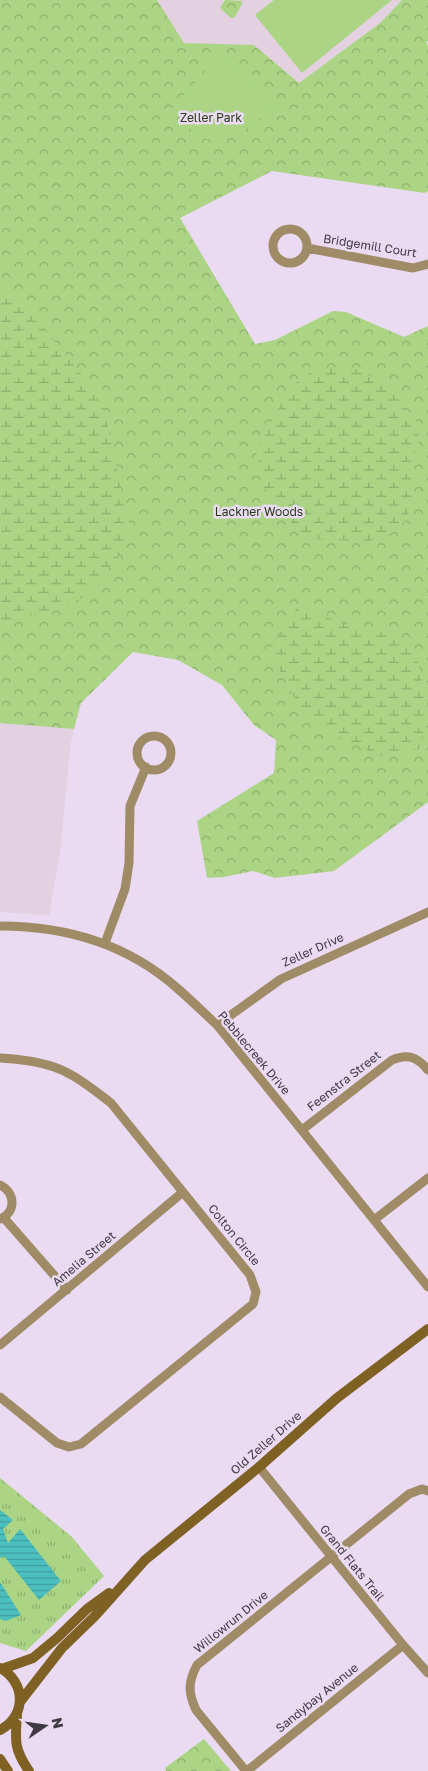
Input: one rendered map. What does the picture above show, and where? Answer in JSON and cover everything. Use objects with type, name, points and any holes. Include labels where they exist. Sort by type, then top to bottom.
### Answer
[{"type":"street","name":"Bridgemill Court","points":[[307,248],[413,268],[428,264]]},
{"type":"street","points":[[105,943],[125,889],[129,863],[130,806],[146,767]]},
{"type":"street","name":"Zeller Drive","points":[[217,1025],[281,978],[428,912]]},
{"type":"street","name":"Pebblecreek Drive","points":[[0,926],[28,926],[53,929],[105,943],[129,954],[177,987],[217,1025],[428,1287]]},
{"type":"street","name":"Feenstra Street","points":[[302,1130],[392,1060],[401,1056],[412,1056],[421,1061],[428,1070]]},
{"type":"street","name":"Colton Circle","points":[[0,1058],[26,1060],[56,1068],[87,1085],[111,1103],[250,1275],[256,1292],[253,1304],[81,1444],[69,1447],[57,1443],[0,1397]]},
{"type":"street","points":[[374,1220],[428,1178]]},
{"type":"street","points":[[0,1185],[7,1188],[13,1202],[9,1213],[2,1218],[67,1290]]},
{"type":"street","name":"Amelia Street","points":[[0,1345],[183,1192]]},
{"type":"street","name":"Old Zeller Drive","points":[[0,1730],[12,1722],[19,1707],[56,1655],[95,1616],[145,1560],[259,1467],[337,1398],[428,1330]]},
{"type":"street","name":"Grand Flats Trail","points":[[259,1467],[403,1645],[428,1673]]},
{"type":"street","name":"Willowrun Drive","points":[[246,1771],[196,1710],[189,1688],[197,1665],[410,1494],[422,1489],[428,1491]]},
{"type":"street","name":"Old Zeller Drive","points":[[1,1669],[33,1658],[58,1638],[87,1609],[126,1580]]},
{"type":"street","name":"Sandybay Avenue","points":[[246,1771],[403,1645]]},
{"type":"street","points":[[1,1669],[13,1678],[18,1687],[19,1707],[15,1741],[19,1755],[29,1771]]},
{"type":"street","points":[[0,1759],[8,1771]]},
{"type":"shaded area","points":[[157,0],[402,0],[380,23],[299,83],[254,45],[184,44]]},
{"type":"shaded area","points":[[0,723],[74,729],[70,747],[61,845],[49,915],[0,912]]},
{"type":"shaded area","points":[[0,1510],[13,1520],[3,1529],[8,1543],[20,1529],[61,1581],[39,1600],[4,1556],[0,1558]]},
{"type":"shaded area","points":[[0,1582],[21,1615],[6,1621],[0,1619]]},
{"type":"green space","name":"Lackner Woods","points":[[0,0],[157,0],[184,43],[254,45],[299,83],[380,23],[402,0],[428,0],[428,41],[426,42],[428,46],[428,191],[425,193],[272,171],[180,218],[255,344],[275,340],[333,311],[346,312],[404,337],[428,326],[428,802],[334,871],[275,878],[253,871],[224,877],[207,878],[197,821],[274,773],[276,740],[254,725],[222,685],[178,660],[133,652],[81,703],[74,729],[0,723]]},
{"type":"green space","points":[[225,0],[242,1],[235,17],[231,18],[220,8]]},
{"type":"green space","points":[[274,0],[392,0],[302,73],[255,15]]},
{"type":"green space","name":"Zeller Park","points":[[225,58],[277,105],[234,138],[200,139],[171,109],[215,60]]},
{"type":"green space","points":[[0,288],[40,323],[85,379],[104,409],[129,523],[118,558],[76,604],[0,623]]},
{"type":"green space","points":[[349,366],[386,383],[401,398],[405,411],[418,424],[419,441],[411,462],[412,504],[405,521],[394,532],[368,542],[310,539],[286,518],[264,488],[256,452],[289,388],[313,370]]},
{"type":"green space","points":[[297,607],[346,624],[413,639],[428,711],[419,749],[380,756],[308,722],[269,651]]},
{"type":"green space","points":[[0,1478],[72,1537],[104,1576],[26,1651],[0,1643]]},
{"type":"green space","points":[[204,1739],[231,1771],[166,1771],[165,1768]]}]
